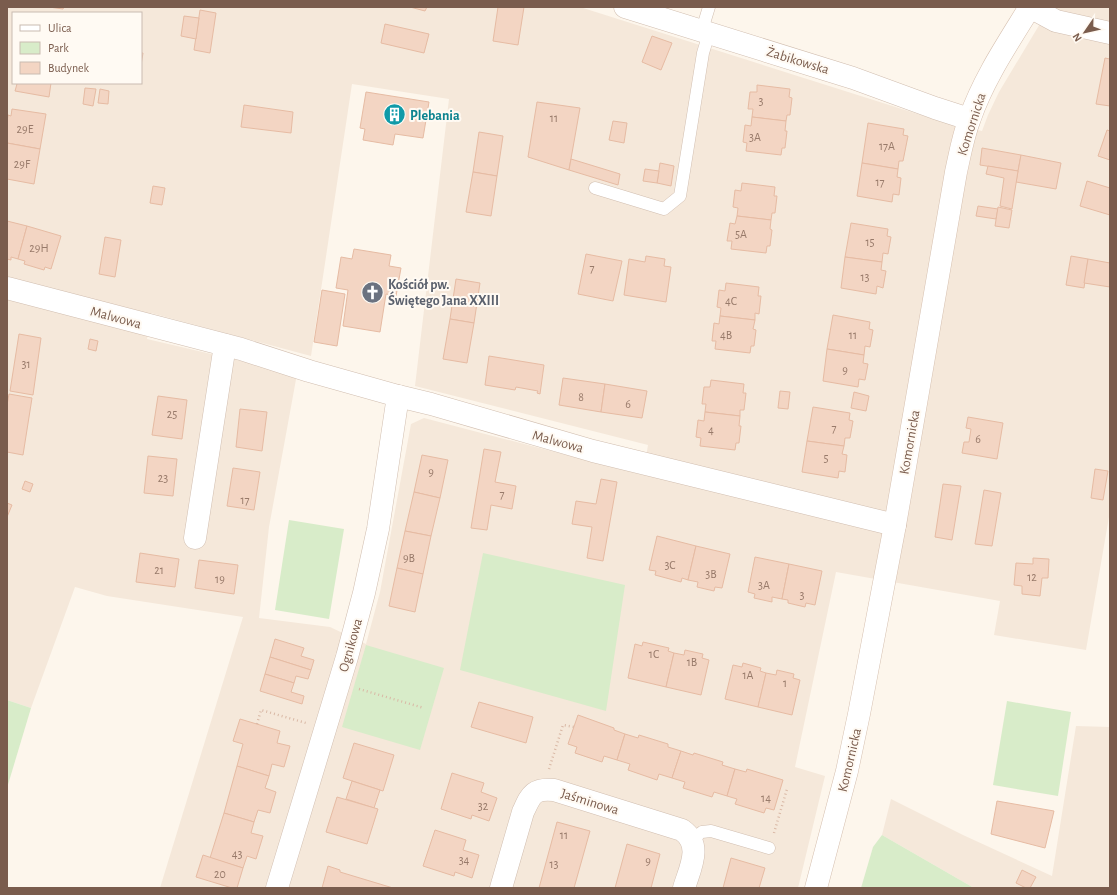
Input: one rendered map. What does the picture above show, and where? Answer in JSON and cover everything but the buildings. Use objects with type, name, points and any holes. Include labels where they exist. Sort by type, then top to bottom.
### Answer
[{"type":"street","name":"Żabikowska","points":[[625,7],[853,78],[970,119]]},
{"type":"street","points":[[1030,7],[1056,21],[1110,33]]},
{"type":"street","name":"Komornicka","points":[[816,888],[848,771],[895,525],[956,172],[963,140],[970,119],[990,72],[1030,7]]},
{"type":"street","name":"Malwowa","points":[[7,288],[225,345],[538,436],[895,525]]},
{"type":"street","points":[[195,538],[225,345]]},
{"type":"street","name":"Ognikowa","points":[[277,888],[347,657],[364,593],[378,530],[398,396]]},
{"type":"street","name":"Jaśminowa","points":[[501,888],[523,812],[533,794],[539,790],[554,790],[674,827],[688,835],[692,840]]},
{"type":"street","points":[[684,888],[694,854],[692,840]]},
{"type":"lane","points":[[595,188],[664,209],[680,196],[709,7]]},
{"type":"lane","points":[[692,840],[702,832],[711,831],[769,848]]},
{"type":"path","points":[[354,687],[424,708]]},
{"type":"path","points":[[257,724],[261,710],[306,723]]},
{"type":"path","points":[[547,776],[563,725],[574,728]]},
{"type":"path","points":[[769,848],[787,789]]},
{"type":"shaded area","points":[[7,7],[580,7],[943,122],[982,131],[999,92],[1050,7],[1110,7],[1110,511],[1086,650],[994,635],[1000,601],[836,572],[795,767],[825,776],[798,888],[160,888],[243,617],[107,596],[75,587],[31,708],[7,700]],"holes":[[[352,84],[449,99],[415,386],[648,445],[643,475],[424,418],[411,424],[380,592],[366,644],[330,627],[259,618],[269,527],[297,374],[147,339],[151,313],[311,356]]]},
{"type":"shaded area","points":[[1076,726],[1110,727],[1110,888],[974,888],[882,835],[891,799],[963,835],[1052,876]]},
{"type":"green space","points":[[289,520],[344,529],[329,619],[275,610]]},
{"type":"green space","points":[[483,553],[625,585],[606,711],[460,670]]},
{"type":"green space","points":[[366,645],[444,668],[420,750],[342,727]]},
{"type":"green space","points":[[7,700],[31,708],[7,788]]},
{"type":"green space","points":[[1007,701],[1071,712],[1058,796],[993,785]]},
{"type":"green space","points":[[882,835],[974,888],[861,888],[873,847]]},
{"type":"place","name":"Plebania","points":[[395,115]]},
{"type":"place","name":"Kościół pw. Świętego Jana XXIII","points":[[373,292]]}]
